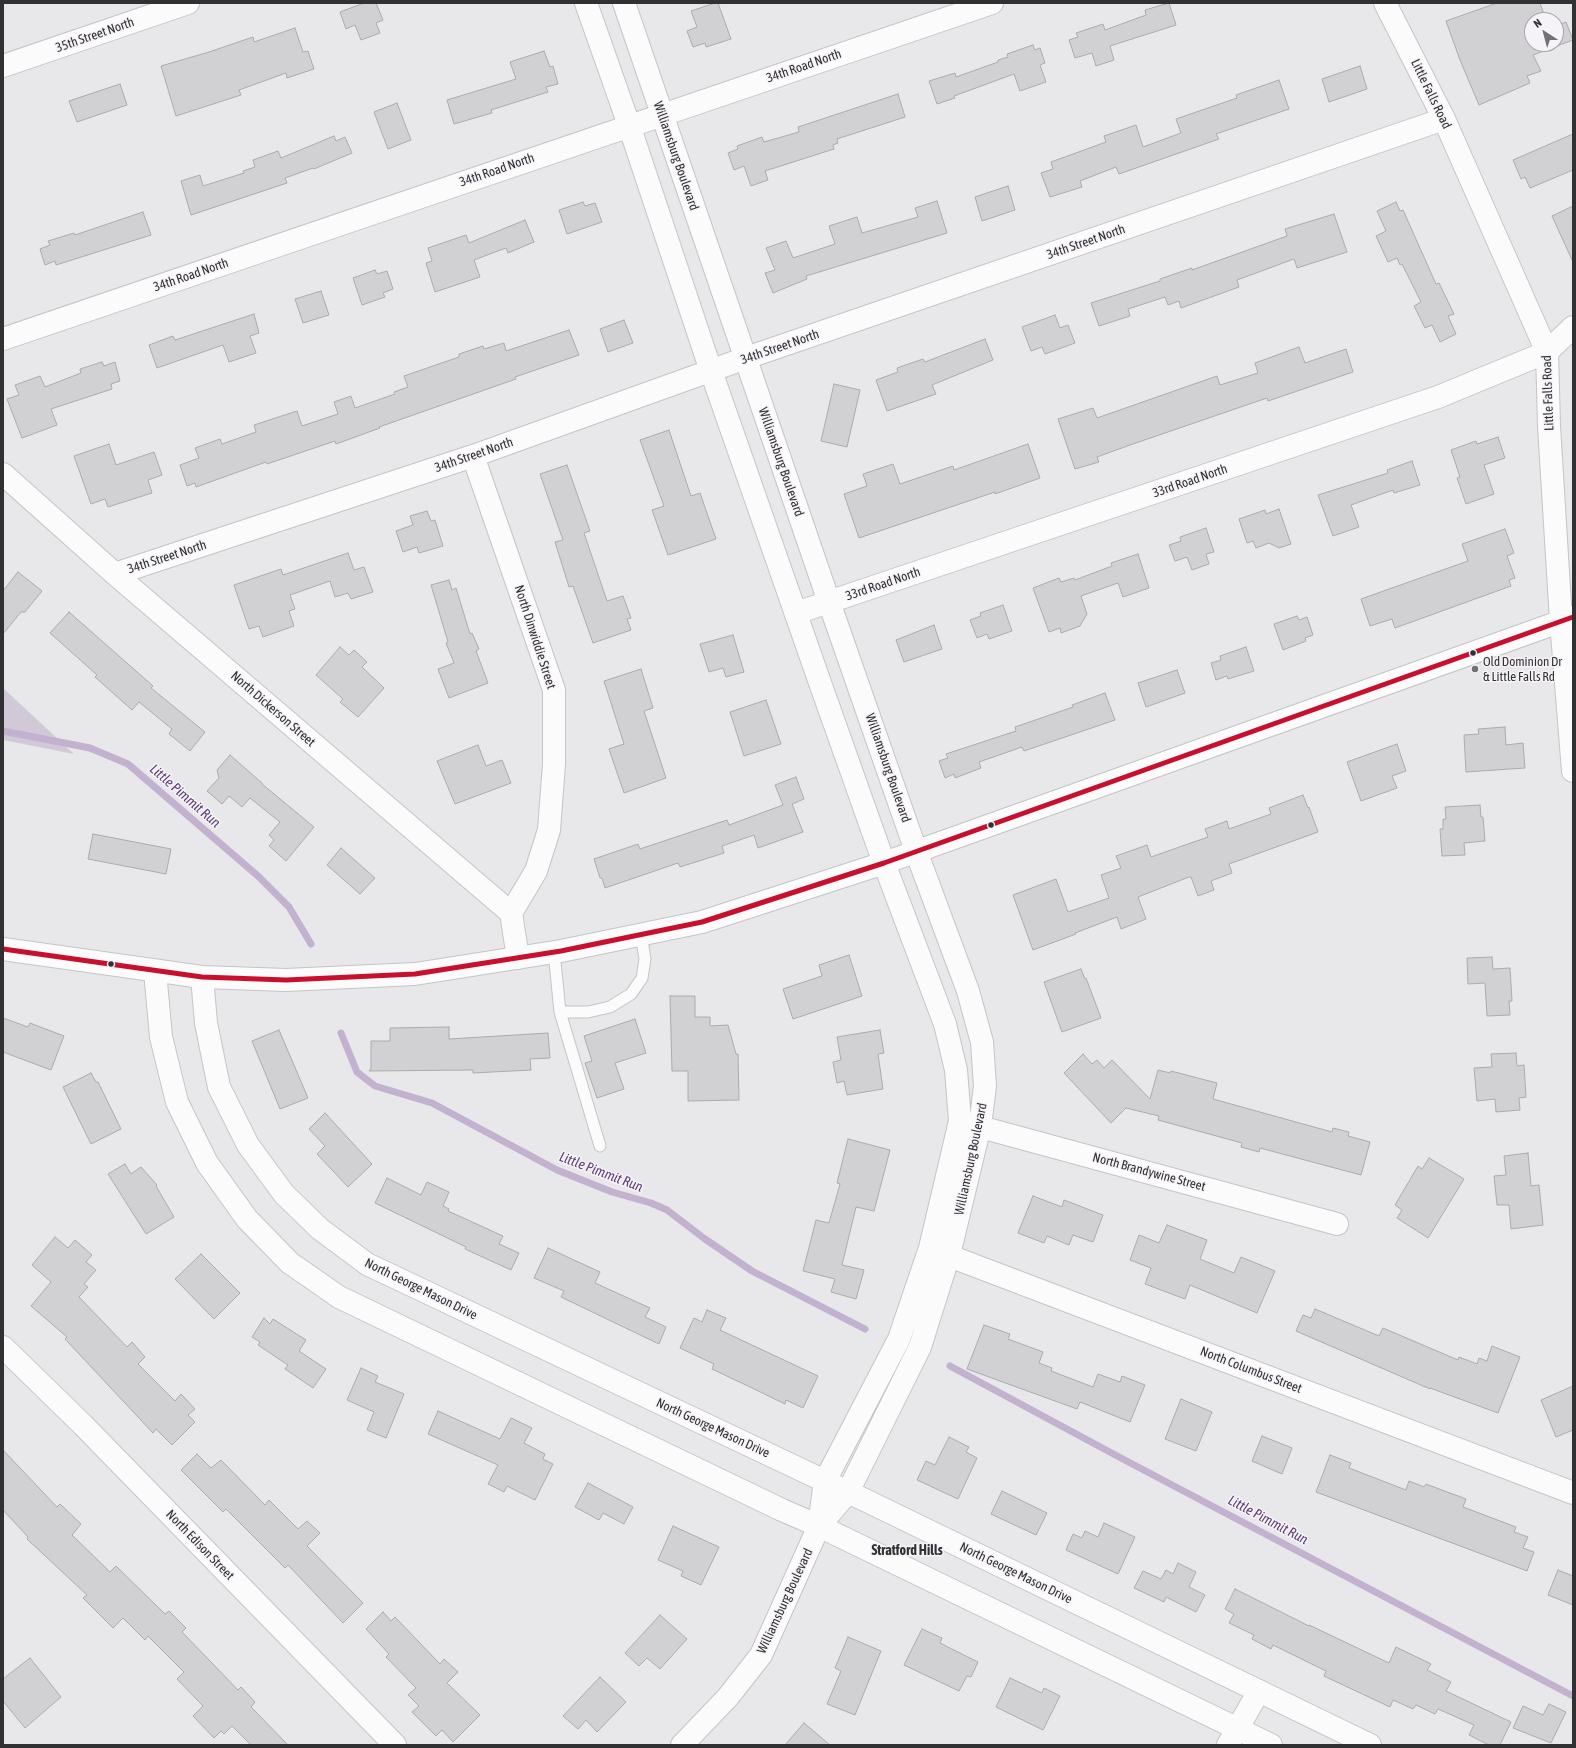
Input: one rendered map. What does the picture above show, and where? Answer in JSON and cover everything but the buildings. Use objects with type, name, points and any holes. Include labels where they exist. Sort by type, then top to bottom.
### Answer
[{"type":"street","name":"35th Street North","points":[[3,66],[188,3]]},
{"type":"street","name":"Williamsburg Boulevard","points":[[586,3],[711,371],[796,613],[884,863],[945,1024],[970,1124]]},
{"type":"street","name":"Williamsburg Boulevard","points":[[624,3],[829,602],[916,851],[968,991],[982,1042],[985,1086],[970,1124],[939,1251],[920,1347],[848,1492],[820,1526],[761,1655],[728,1697],[682,1745]]},
{"type":"street","name":"34th Road North","points":[[3,339],[992,3]]},
{"type":"street","name":"Little Falls Road","points":[[1385,3],[1444,119],[1547,352],[1549,426],[1567,619],[1573,771]]},
{"type":"street","name":"34th Street North","points":[[115,574],[473,456],[746,358],[1444,119]]},
{"type":"street","name":"33rd Road North","points":[[796,613],[1438,397],[1547,352],[1573,327]]},
{"type":"street","name":"North Dinwiddie Street","points":[[473,456],[554,690],[554,764],[549,830],[536,871],[511,913]]},
{"type":"street","name":"North Dickerson Street","points":[[3,474],[115,574],[511,913]]},
{"type":"street","points":[[3,949],[202,977],[286,980],[415,974],[554,952],[702,922],[884,863],[1567,619]]},
{"type":"street","points":[[511,913],[518,958]]},
{"type":"street","points":[[156,971],[161,1037],[177,1102],[207,1163],[247,1219],[290,1263],[339,1297],[782,1510],[820,1526],[1233,1737],[1271,1745]]},
{"type":"street","name":"North George Mason Drive","points":[[202,977],[206,1023],[219,1087],[248,1145],[284,1194],[320,1229],[367,1264],[848,1492],[1370,1745]]},
{"type":"street","name":"North Brandywine Street","points":[[970,1124],[1337,1224]]},
{"type":"street","name":"Williamsburg Boulevard","points":[[820,1526],[825,1481],[899,1339],[939,1251]]},
{"type":"street","name":"North Columbus Street","points":[[939,1251],[1573,1493]]},
{"type":"street","name":"North Edison Street","points":[[3,1347],[83,1425],[395,1745]]},
{"type":"street","points":[[1233,1737],[1259,1691]]},
{"type":"lane","points":[[560,1012],[588,1012],[610,1007],[631,994],[642,978],[645,959],[641,934]]},
{"type":"lane","points":[[554,952],[560,1012],[600,1146]]},
{"type":"shaded area","points":[[3,688],[74,754],[3,740]]},
{"type":"waterway","name":"Little Pimmit Run","points":[[3,731],[90,748],[128,764],[258,876],[289,907],[311,944]]},
{"type":"waterway","name":"Little Pimmit Run","points":[[341,1033],[357,1072],[375,1086],[432,1103],[557,1170],[612,1192],[651,1203],[667,1210],[705,1239],[752,1271],[865,1329]]},
{"type":"waterway","name":"Little Pimmit Run","points":[[950,1366],[1119,1457],[1573,1696]]},
{"type":"transit line","points":[[3,949],[202,977],[286,980],[415,974],[561,951],[702,922],[884,863],[1573,617]]},
{"type":"place","name":"Old Dominion Dr & Little Falls Rd","points":[[1475,669]]},
{"type":"district","name":"Stratford Hills","points":[[907,1551]]}]
